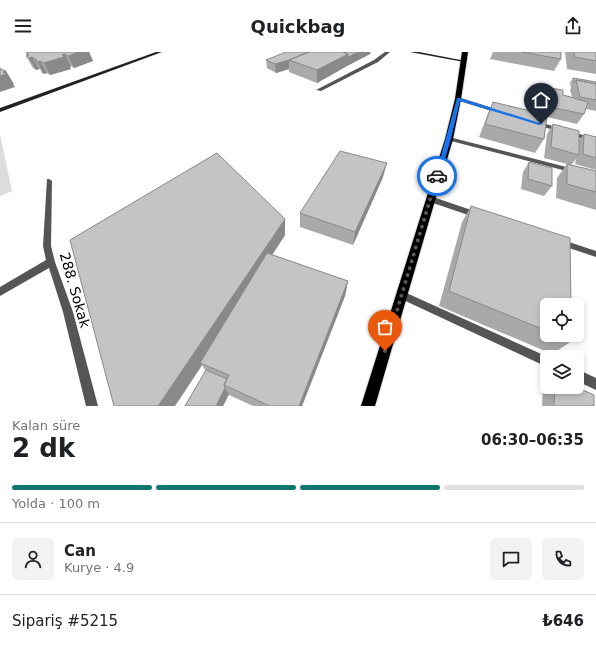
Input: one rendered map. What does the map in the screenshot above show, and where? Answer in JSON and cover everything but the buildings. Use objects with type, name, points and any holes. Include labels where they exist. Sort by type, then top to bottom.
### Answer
[{"type":"main road","points":[[368,406],[449,139],[458,99],[465,56]]},
{"type":"street","points":[[0,110],[160,52]]},
{"type":"street","points":[[319,90],[376,61],[388,52]]},
{"type":"street","points":[[412,52],[465,56]]},
{"type":"street","points":[[458,99],[509,114]]},
{"type":"street","points":[[531,121],[596,141]]},
{"type":"street","points":[[449,139],[581,174]]},
{"type":"street","name":"288. Sokak","points":[[49,181],[47,246],[68,312],[92,406]]},
{"type":"street","points":[[430,199],[483,217]]},
{"type":"street","points":[[551,239],[596,254]]},
{"type":"street","points":[[0,292],[51,262]]},
{"type":"street","points":[[402,296],[540,359]]},
{"type":"street","points":[[584,378],[596,384]]},
{"type":"shaded area","points":[[0,134],[12,191],[0,196]]},
{"type":"way so far","points":[[385,351],[437,176]]},
{"type":"route","points":[[437,176],[449,139],[458,99],[541,124]]}]
